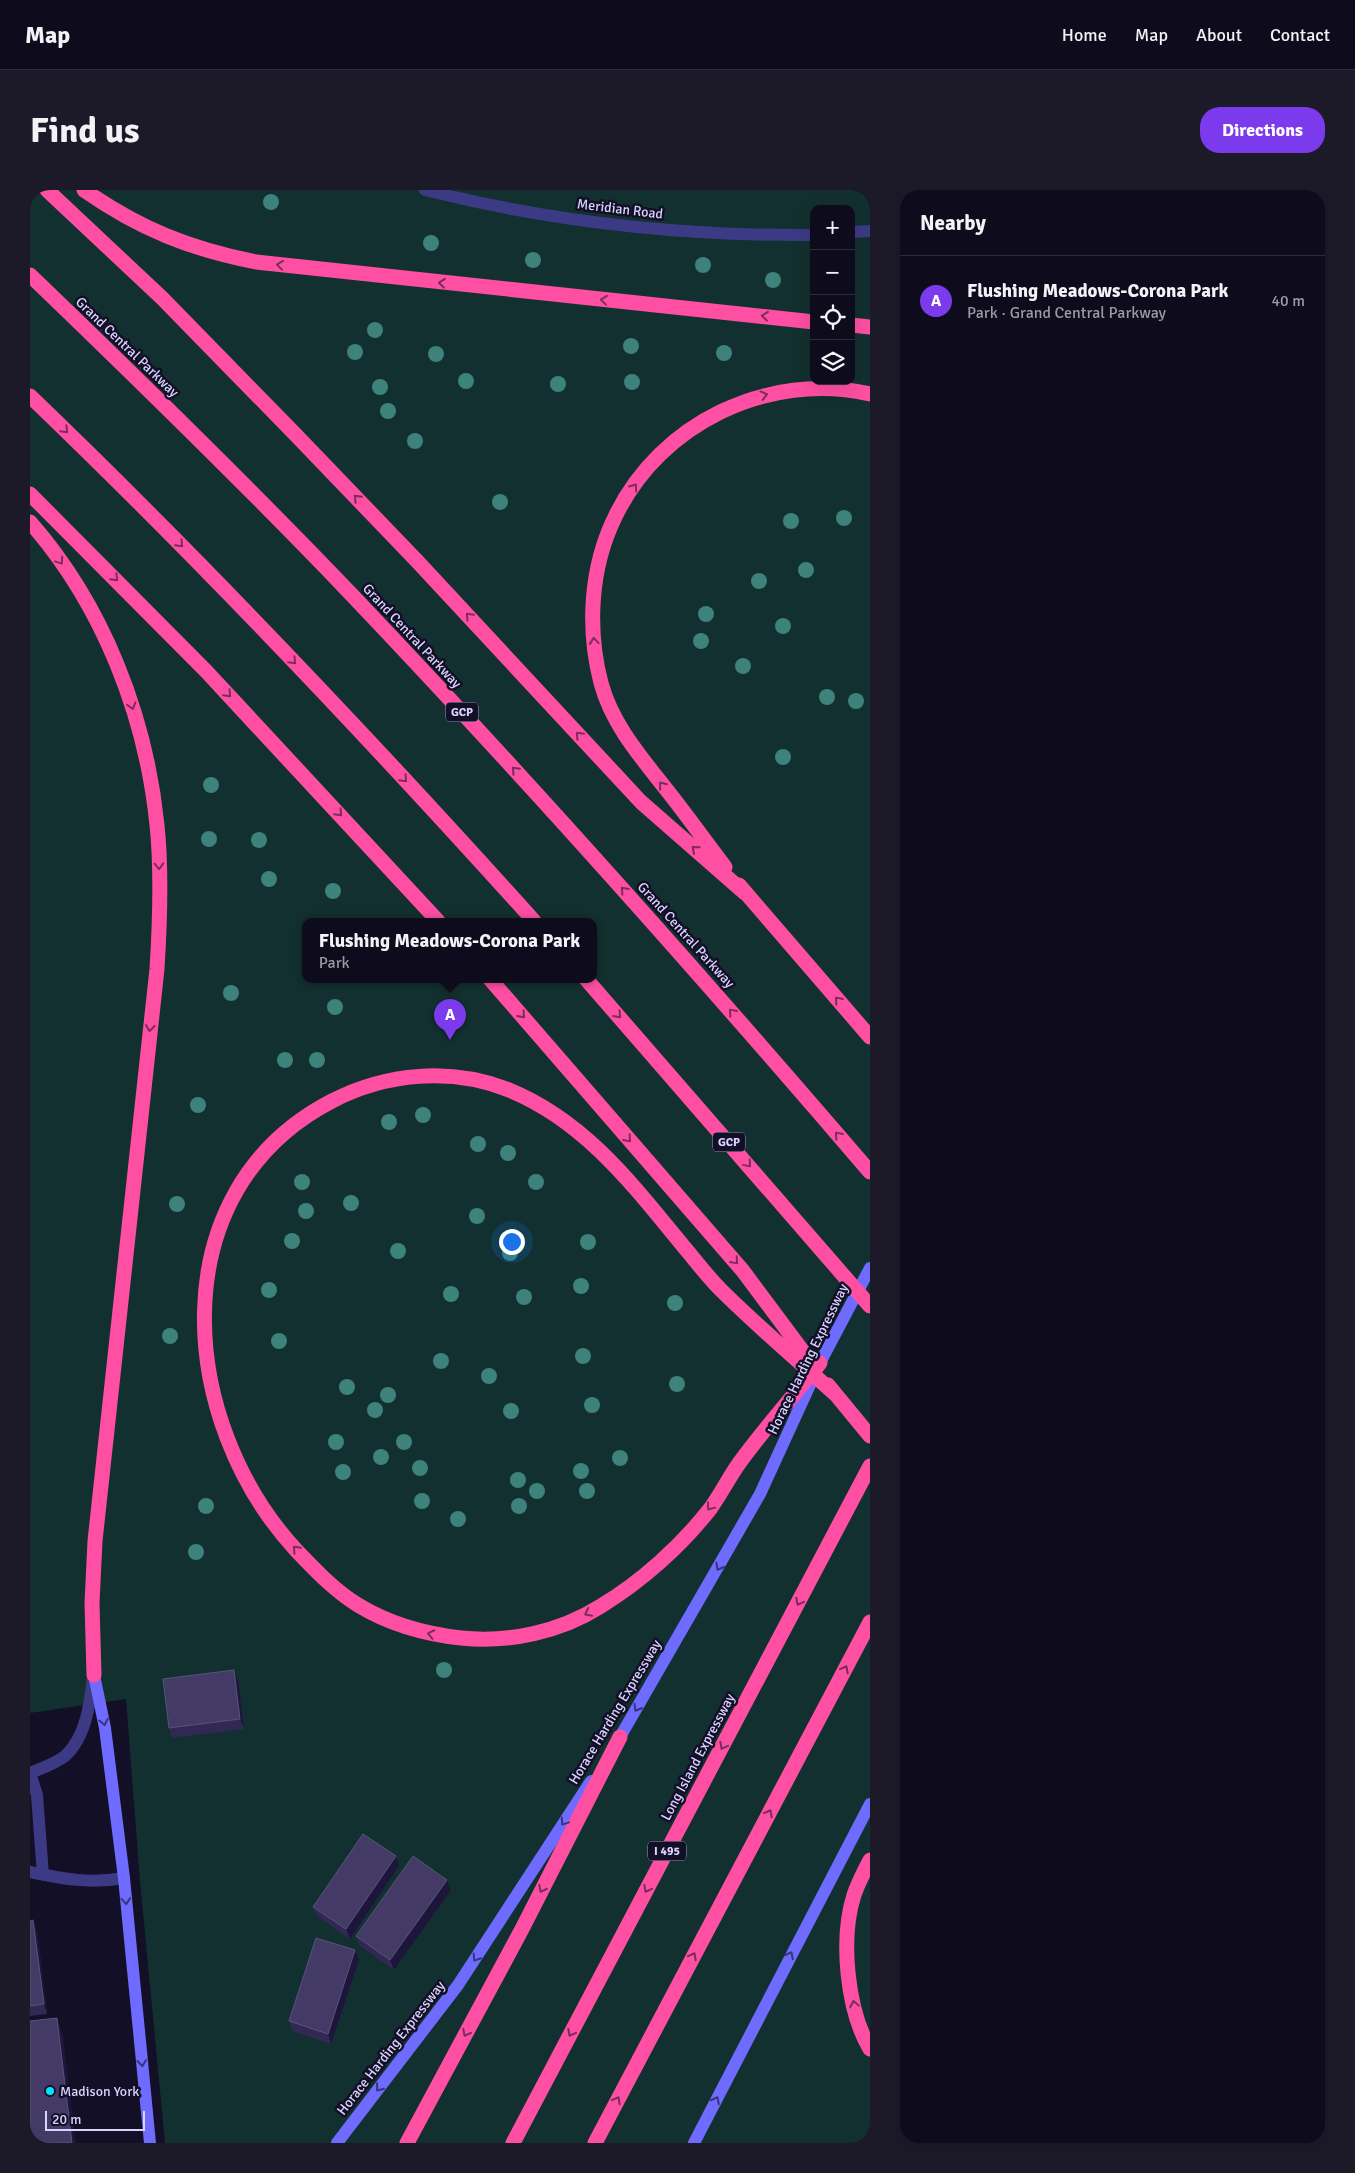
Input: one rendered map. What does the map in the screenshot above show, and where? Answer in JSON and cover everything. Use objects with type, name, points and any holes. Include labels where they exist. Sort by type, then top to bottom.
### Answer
[{"type":"highway","points":[[47,190],[162,298],[286,425],[417,561],[641,802],[745,893]]},
{"type":"highway","points":[[84,190],[126,216],[183,244],[218,255],[256,262],[810,322]]},
{"type":"highway","name":"Grand Central Parkway","points":[[30,275],[222,462],[433,682],[635,902],[870,1172]]},
{"type":"highway","points":[[855,325],[870,327]]},
{"type":"highway","points":[[870,394],[834,389],[798,389],[773,393],[733,405],[701,422],[674,442],[648,466],[614,518],[603,551],[596,583],[592,619],[595,652],[602,685],[612,711],[641,759],[745,893],[870,1037]]},
{"type":"highway","points":[[30,396],[296,664],[531,918]]},
{"type":"highway","points":[[30,494],[206,671],[435,918]]},
{"type":"highway","points":[[30,522],[56,554],[76,585],[114,657],[138,726],[158,826],[160,896],[157,968],[95,1541],[92,1603],[94,1675]]},
{"type":"highway","points":[[493,983],[743,1271],[834,1394],[870,1436]]},
{"type":"highway","name":"GCP","points":[[589,983],[870,1306]]},
{"type":"highway","points":[[820,1362],[736,1466],[712,1506],[664,1558],[601,1606],[571,1622],[510,1639],[477,1640],[444,1636],[413,1630],[384,1619],[355,1604],[327,1581],[305,1559],[266,1513],[246,1482],[221,1422],[212,1386],[206,1348],[204,1312],[206,1280],[211,1249],[225,1213],[241,1181],[262,1154],[288,1130],[316,1109],[350,1092],[380,1081],[443,1075],[475,1079],[505,1088],[534,1101],[558,1116],[606,1156],[718,1287],[834,1394]]},
{"type":"highway","name":"Long Island Expressway","points":[[513,2143],[870,1466]]},
{"type":"highway","points":[[595,2143],[870,1622]]},
{"type":"highway","points":[[407,2143],[522,1928],[620,1737]]},
{"type":"highway","points":[[870,1860],[854,1896],[849,1922],[847,1950],[849,1981],[855,2012],[870,2049]]},
{"type":"main road","name":"Horace Harding Expressway","points":[[337,2143],[458,1985],[620,1737],[760,1494],[820,1362],[870,1268]]},
{"type":"main road","points":[[94,1675],[106,1728],[124,1878],[150,2143]]},
{"type":"main road","points":[[694,2143],[870,1804]]},
{"type":"street","name":"Meridian Road","points":[[425,190],[505,207],[645,228],[719,234],[810,235]]},
{"type":"street","points":[[855,232],[870,231]]},
{"type":"street","points":[[43,1875],[37,1795],[30,1773],[50,1765],[65,1756],[79,1736],[89,1706],[94,1675]]},
{"type":"street","points":[[30,1872],[75,1881],[100,1882],[124,1878]]},
{"type":"green space","points":[[30,190],[870,190],[870,2143],[165,2143],[140,1881],[126,1699],[30,1713]]},
{"type":"building","points":[[234,1670],[240,1719],[169,1728],[163,1679]]},
{"type":"building","points":[[363,1834],[396,1856],[346,1929],[313,1907]]},
{"type":"building","points":[[413,1856],[447,1880],[390,1960],[356,1936]]},
{"type":"building","points":[[33,1920],[44,2004],[30,2006],[30,1921]]},
{"type":"building","points":[[316,1938],[355,1950],[328,2034],[289,2021]]},
{"type":"building","name":"Madison York","points":[[57,2018],[72,2143],[30,2143],[30,2021]]},
{"type":"place","name":"Flushing Meadows-Corona Park","points":[[450,1040]]},
{"type":"place","name":"Madison York","points":[[50,2091]]}]
